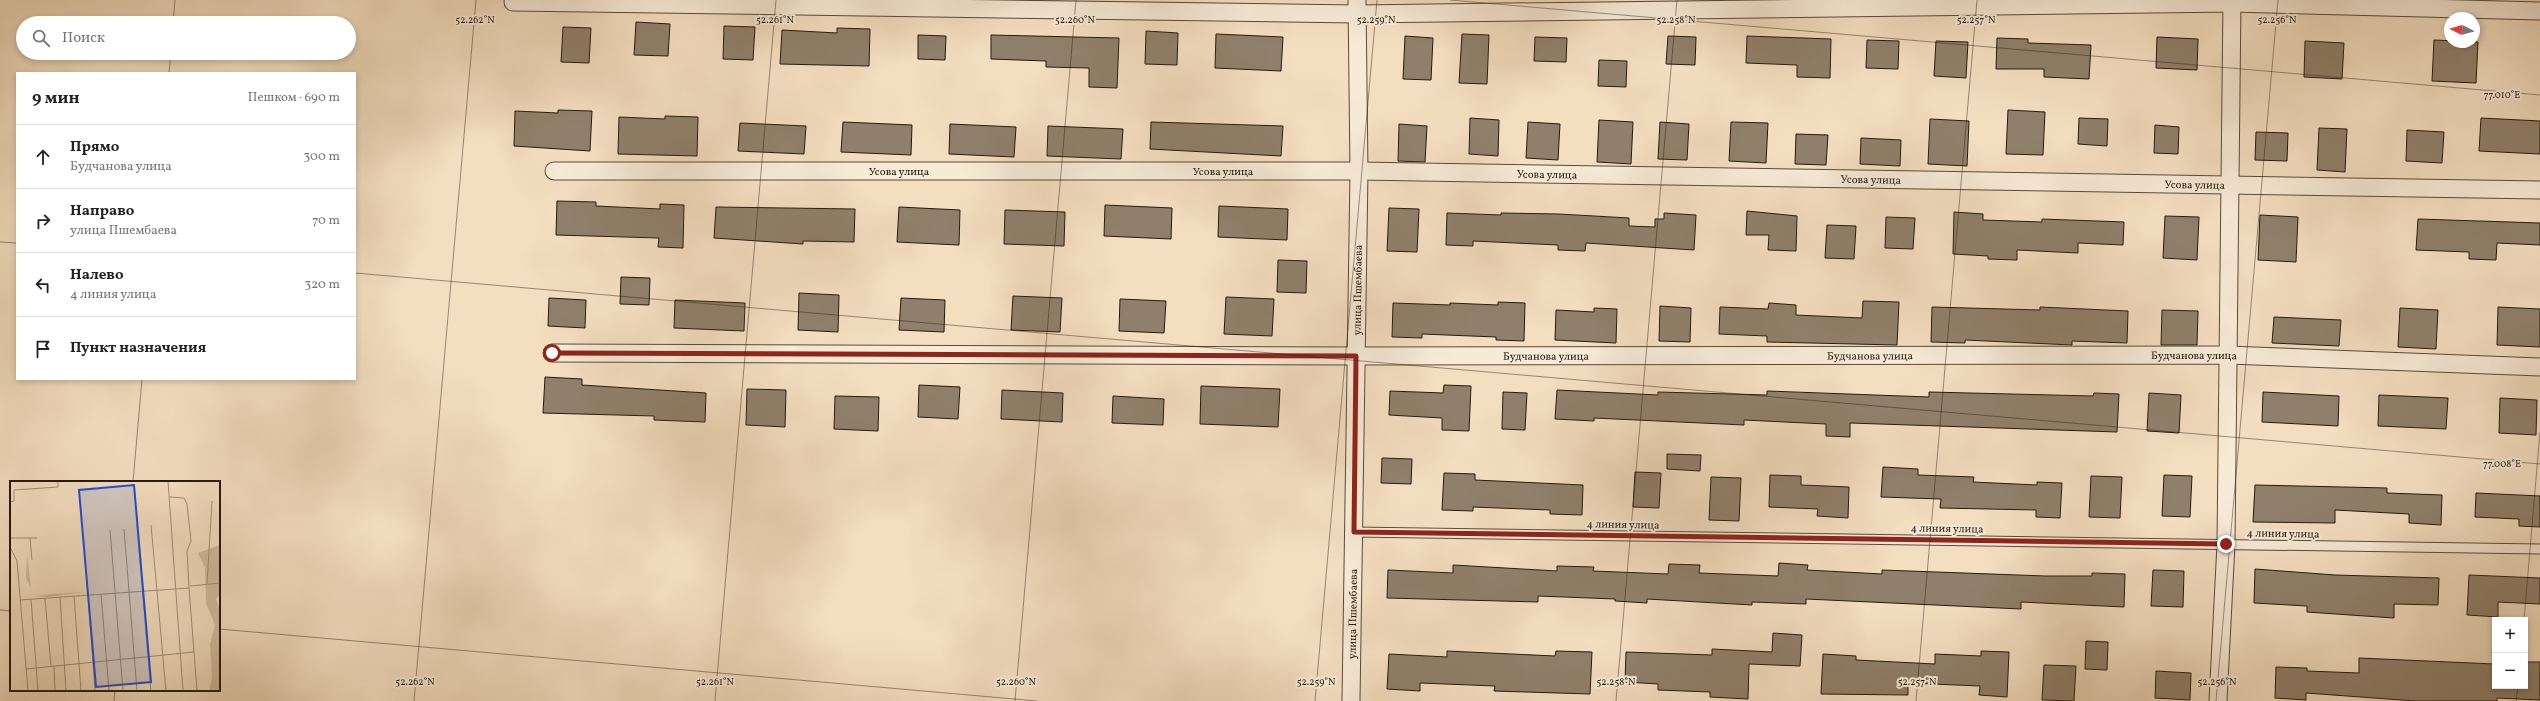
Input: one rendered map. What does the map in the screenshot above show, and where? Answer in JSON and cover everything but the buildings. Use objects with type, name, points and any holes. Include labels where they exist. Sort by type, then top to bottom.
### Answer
[{"type":"street","points":[[514,2],[1357,7],[2232,2],[2540,11]]},
{"type":"street","points":[[2218,701],[2226,544],[2232,2]]},
{"type":"street","name":"улица Пшембаева","points":[[1351,701],[1359,171],[1357,7]]},
{"type":"street","name":"Усова улица","points":[[554,171],[1359,171],[2540,190]]},
{"type":"street","name":"Будчанова улица","points":[[552,353],[1356,356],[2228,355],[2540,367]]},
{"type":"lane","name":"4 линия улица","points":[[1354,532],[2540,549]]},
{"type":"route","points":[[552,353],[1356,356],[1354,532],[2226,544]]}]
